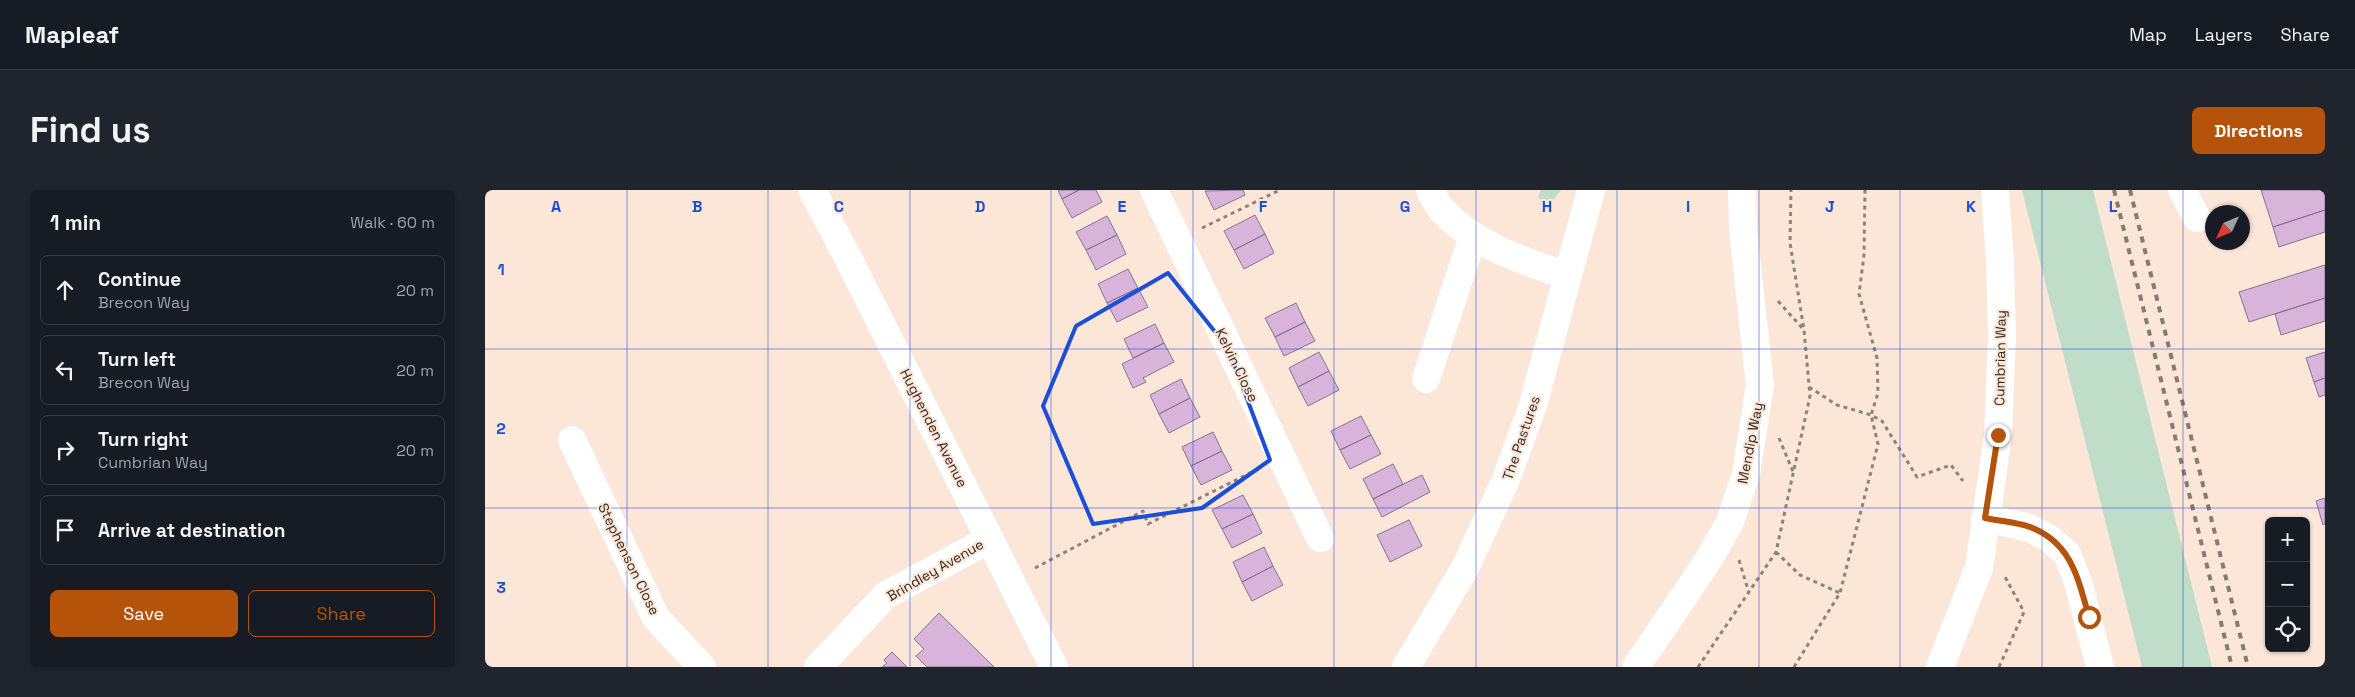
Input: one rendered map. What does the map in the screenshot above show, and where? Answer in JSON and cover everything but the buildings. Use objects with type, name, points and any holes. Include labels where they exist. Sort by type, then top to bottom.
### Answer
[{"type":"street","name":"Hughenden Avenue","points":[[812,190],[1054,667]]},
{"type":"street","name":"Kelvin Close","points":[[1154,190],[1321,538]]},
{"type":"street","points":[[1431,190],[1441,210],[1473,236],[1511,257],[1568,276]]},
{"type":"street","name":"The Pastures","points":[[1406,667],[1465,568],[1505,482],[1533,405],[1591,190]]},
{"type":"street","name":"Mendip Way","points":[[1636,667],[1709,559],[1730,522],[1746,474],[1760,385],[1743,230],[1743,190]]},
{"type":"street","name":"Cumbrian Way","points":[[1940,667],[1979,568],[1998,435],[2002,337],[2000,261],[1995,190]]},
{"type":"street","points":[[2182,190],[2197,218]]},
{"type":"street","points":[[1426,379],[1473,236]]},
{"type":"street","name":"Stephenson Close","points":[[572,440],[656,618],[702,667]]},
{"type":"street","points":[[1985,518],[2031,528],[2067,554],[2079,582],[2100,667]]},
{"type":"street","name":"Brindley Avenue","points":[[818,667],[886,595],[990,538]]},
{"type":"path","points":[[1201,228],[1280,190]]},
{"type":"path","points":[[1794,667],[1840,593],[1878,444],[1871,414],[1878,393],[1877,358],[1859,294],[1864,255],[1865,190]]},
{"type":"path","points":[[1809,387],[1837,405],[1871,414],[1882,421],[1917,477],[1951,465]]},
{"type":"path","points":[[1010,581],[1143,511],[1148,524],[1281,458]]},
{"type":"path","points":[[1776,552],[1799,575],[1840,593]]},
{"type":"path","points":[[1979,568],[2001,569],[2024,612],[1999,667]]},
{"type":"highlighted area","points":[[1168,273],[1228,348],[1270,460],[1202,508],[1093,524],[1043,406],[1076,326]]},
{"type":"green space","points":[[1541,190],[1561,190],[1548,206],[1538,197]]},
{"type":"green space","points":[[2022,190],[2093,190],[2212,667],[2142,667]]},
{"type":"railway","points":[[2114,190],[2232,667]]},
{"type":"railway","points":[[2130,190],[2248,667]]},
{"type":"route","points":[[1998,435],[1985,518],[2031,528],[2067,554],[2079,582],[2089,617]]}]
